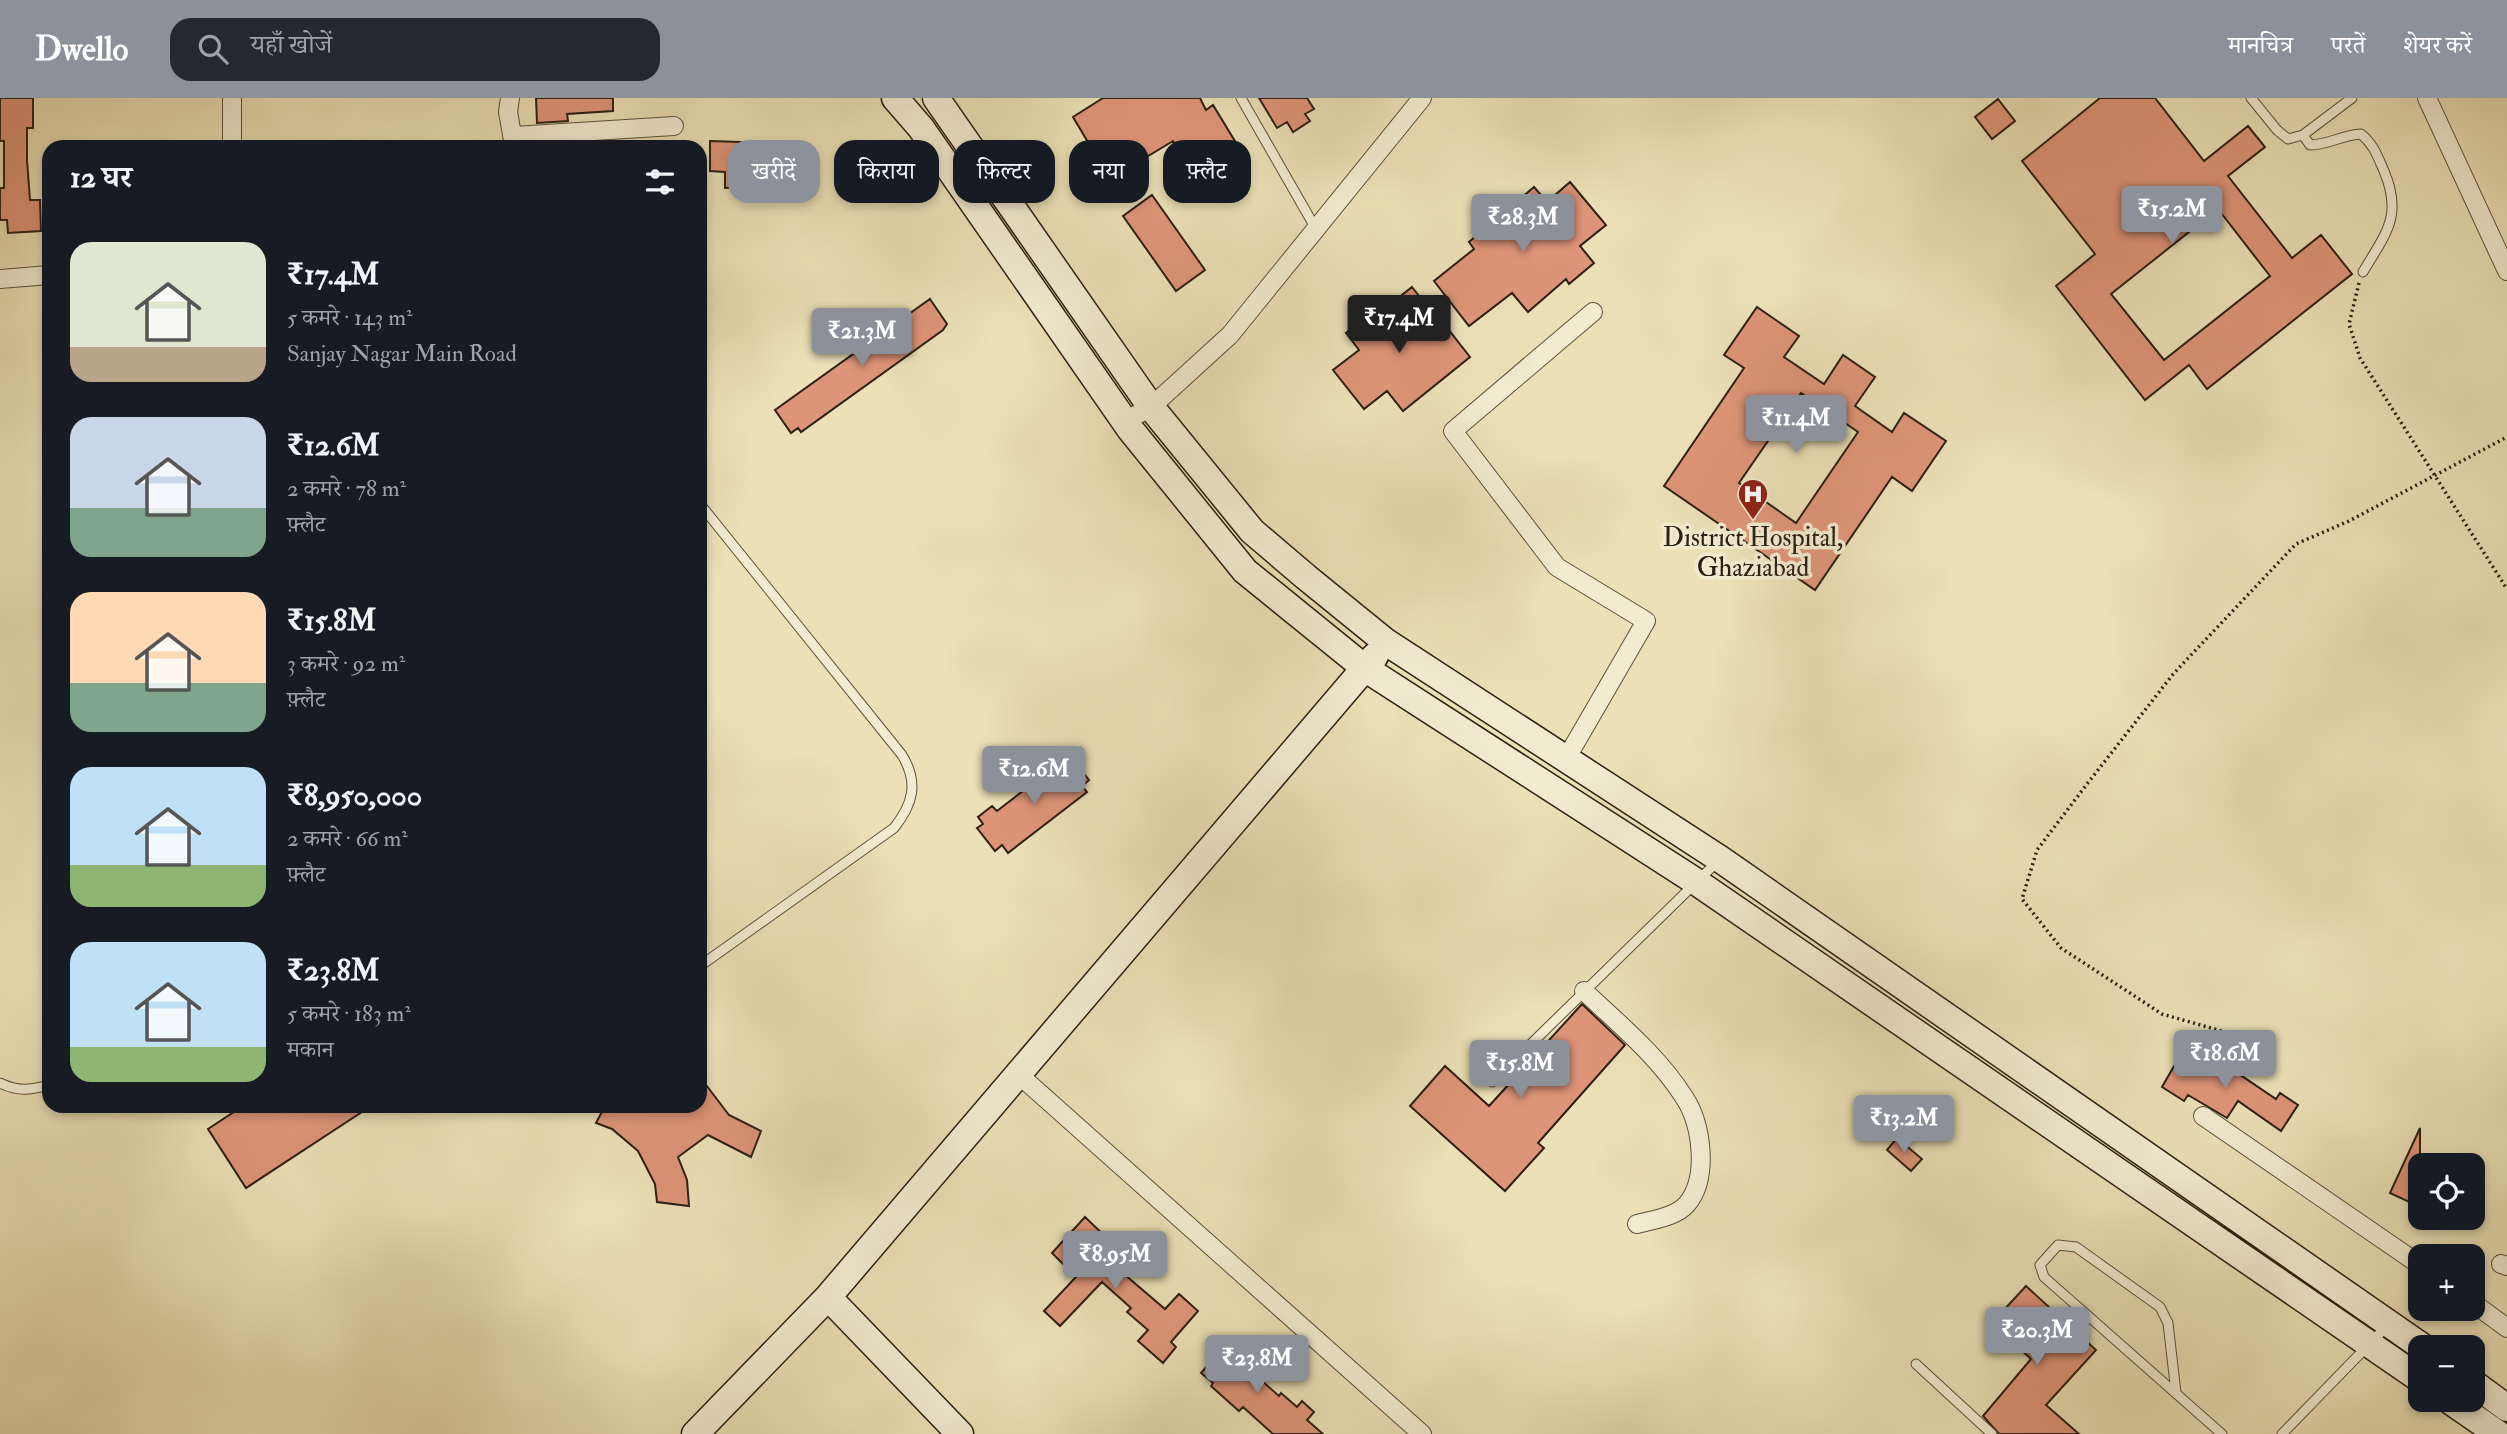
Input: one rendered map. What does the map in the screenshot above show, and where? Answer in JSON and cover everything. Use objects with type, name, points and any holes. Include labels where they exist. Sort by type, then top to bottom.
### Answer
[{"type":"street","points":[[232,98],[232,140]]},
{"type":"street","points":[[510,98],[508,112],[514,140]]},
{"type":"street","points":[[895,98],[921,128],[1125,421],[1245,571],[1366,669],[1695,881],[2408,1370]]},
{"type":"street","points":[[936,98],[1151,407],[1252,531],[1386,642],[1720,859],[2408,1336]]},
{"type":"street","points":[[1125,421],[1151,407],[1230,335],[1422,98]]},
{"type":"street","points":[[2427,98],[2507,271]]},
{"type":"street","points":[[525,140],[674,126]]},
{"type":"street","points":[[0,279],[42,276]]},
{"type":"street","points":[[1566,759],[1646,621],[1557,567],[1453,431],[1593,312]]},
{"type":"street","points":[[695,1434],[828,1297],[1017,1073],[1366,669],[1386,642]]},
{"type":"street","points":[[1584,991],[1650,1054],[1686,1098],[1701,1149],[1700,1180],[1686,1205],[1663,1218],[1637,1224]]},
{"type":"street","points":[[1017,1073],[1422,1434]]},
{"type":"street","points":[[2203,1116],[2408,1257]]},
{"type":"street","points":[[828,1297],[960,1434]]},
{"type":"street","points":[[2485,1312],[2507,1328]]},
{"type":"street","points":[[2485,1392],[2507,1408]]},
{"type":"street","points":[[2466,1412],[2498,1434]]},
{"type":"lane","points":[[1241,98],[1316,229]]},
{"type":"lane","points":[[2251,98],[2277,130],[2288,139],[2303,135],[2352,98]]},
{"type":"lane","points":[[2303,135],[2309,145],[2324,145],[2353,134],[2361,134],[2373,144],[2393,192],[2394,210],[2390,226],[2363,272]]},
{"type":"lane","points":[[707,512],[902,755],[912,772],[913,790],[909,808],[894,828],[707,961]]},
{"type":"lane","points":[[1492,1082],[1720,859]]},
{"type":"lane","points":[[0,1083],[13,1089],[31,1090],[42,1087]]},
{"type":"lane","points":[[2176,1393],[2168,1323],[2161,1307],[2076,1247],[2058,1245],[2040,1265],[2044,1277],[2222,1434]]},
{"type":"lane","points":[[2282,1434],[2390,1323]]},
{"type":"lane","points":[[1916,1364],[1992,1434]]},
{"type":"path","points":[[2363,272],[2349,324],[2360,358],[2507,589]]},
{"type":"path","points":[[2232,1034],[2162,1014],[2061,948],[2022,898],[2037,850],[2174,673],[2296,544],[2348,521],[2507,436]]},
{"type":"building","points":[[0,98],[33,98],[33,128],[27,128],[27,160],[30,200],[40,200],[41,231],[8,233],[7,220],[0,220],[0,188],[4,188],[4,141],[0,141]]},
{"type":"building","points":[[536,98],[613,98],[613,111],[567,114],[568,121],[537,123]]},
{"type":"building","points":[[1103,98],[1200,98],[1206,110],[1213,105],[1234,140],[1163,140],[1163,147],[1149,155],[1149,140],[1087,140],[1073,117]]},
{"type":"building","points":[[1259,98],[1307,98],[1314,109],[1305,114],[1310,121],[1293,132],[1287,122],[1277,128]]},
{"type":"building","points":[[2100,98],[2155,98],[2204,161],[2248,126],[2265,147],[2228,176],[2292,258],[2321,235],[2352,274],[2207,389],[2189,365],[2145,400],[2056,286],[2095,254],[2022,161]],"holes":[[[2218,209],[2270,276],[2164,360],[2111,294]]]},
{"type":"building","points":[[1998,99],[2015,121],[1992,139],[1975,117]]},
{"type":"building","points":[[710,141],[728,142],[728,188],[725,188],[725,172],[710,171]]},
{"type":"building","points":[[1570,182],[1606,225],[1580,246],[1594,263],[1569,284],[1566,279],[1528,312],[1512,293],[1469,326],[1434,281],[1474,249],[1469,242],[1534,187],[1547,202]]},
{"type":"building","points":[[1152,195],[1205,270],[1176,291],[1123,216],[1141,203],[1149,203]]},
{"type":"building","points":[[1412,287],[1426,305],[1418,311],[1439,337],[1448,329],[1470,357],[1403,411],[1387,391],[1364,409],[1333,370],[1359,350],[1346,333],[1370,314],[1373,318]]},
{"type":"building","points":[[930,299],[947,324],[943,330],[801,432],[798,428],[791,433],[775,410]]},
{"type":"building","points":[[1757,307],[1799,336],[1784,357],[1824,384],[1843,355],[1875,377],[1855,406],[1892,432],[1904,413],[1946,441],[1912,491],[1892,477],[1815,590],[1664,486],[1744,368],[1724,355]],"holes":[[[1801,393],[1858,432],[1796,523],[1739,483]]]},
{"type":"building","points":[[1059,755],[1064,761],[1070,756],[1089,780],[1082,786],[1087,792],[1008,853],[1002,845],[995,851],[977,828],[983,824],[978,817],[992,806],[997,811],[1050,770],[1046,765]]},
{"type":"building","points":[[1582,1004],[1625,1045],[1538,1143],[1544,1148],[1505,1191],[1410,1106],[1445,1066],[1489,1106]]},
{"type":"building","points":[[2185,1047],[2227,1073],[2230,1068],[2276,1099],[2280,1093],[2298,1105],[2281,1131],[2238,1101],[2227,1118],[2188,1095],[2184,1101],[2162,1087]]},
{"type":"building","points":[[707,1086],[729,1115],[761,1131],[751,1157],[708,1135],[678,1157],[687,1180],[689,1206],[657,1202],[655,1184],[638,1151],[612,1129],[596,1123],[601,1113],[707,1113]]},
{"type":"building","points":[[232,1113],[360,1113],[246,1188],[208,1129]]},
{"type":"building","points":[[2420,1128],[2420,1153],[2408,1153]]},
{"type":"building","points":[[1897,1138],[1922,1159],[1911,1171],[1887,1150]]},
{"type":"building","points":[[2408,1154],[2408,1201],[2390,1193]]},
{"type":"building","points":[[1085,1217],[1109,1240],[1101,1248],[1124,1274],[1165,1309],[1179,1294],[1198,1311],[1171,1342],[1176,1347],[1163,1363],[1138,1341],[1148,1330],[1127,1312],[1131,1308],[1102,1282],[1060,1326],[1044,1311],[1076,1277],[1052,1253]]},
{"type":"building","points":[[2026,1286],[2096,1350],[2046,1405],[2079,1434],[1999,1434],[1983,1416],[2031,1359],[1992,1323]]},
{"type":"building","points":[[1226,1345],[1242,1359],[1247,1353],[1259,1364],[1252,1372],[1279,1396],[1281,1393],[1297,1407],[1302,1401],[1314,1412],[1307,1420],[1323,1434],[1273,1434],[1243,1407],[1239,1411],[1211,1386],[1213,1383],[1201,1373]]},
{"type":"place","name":"District Hospital, Ghaziabad","points":[[1753,521]]}]
